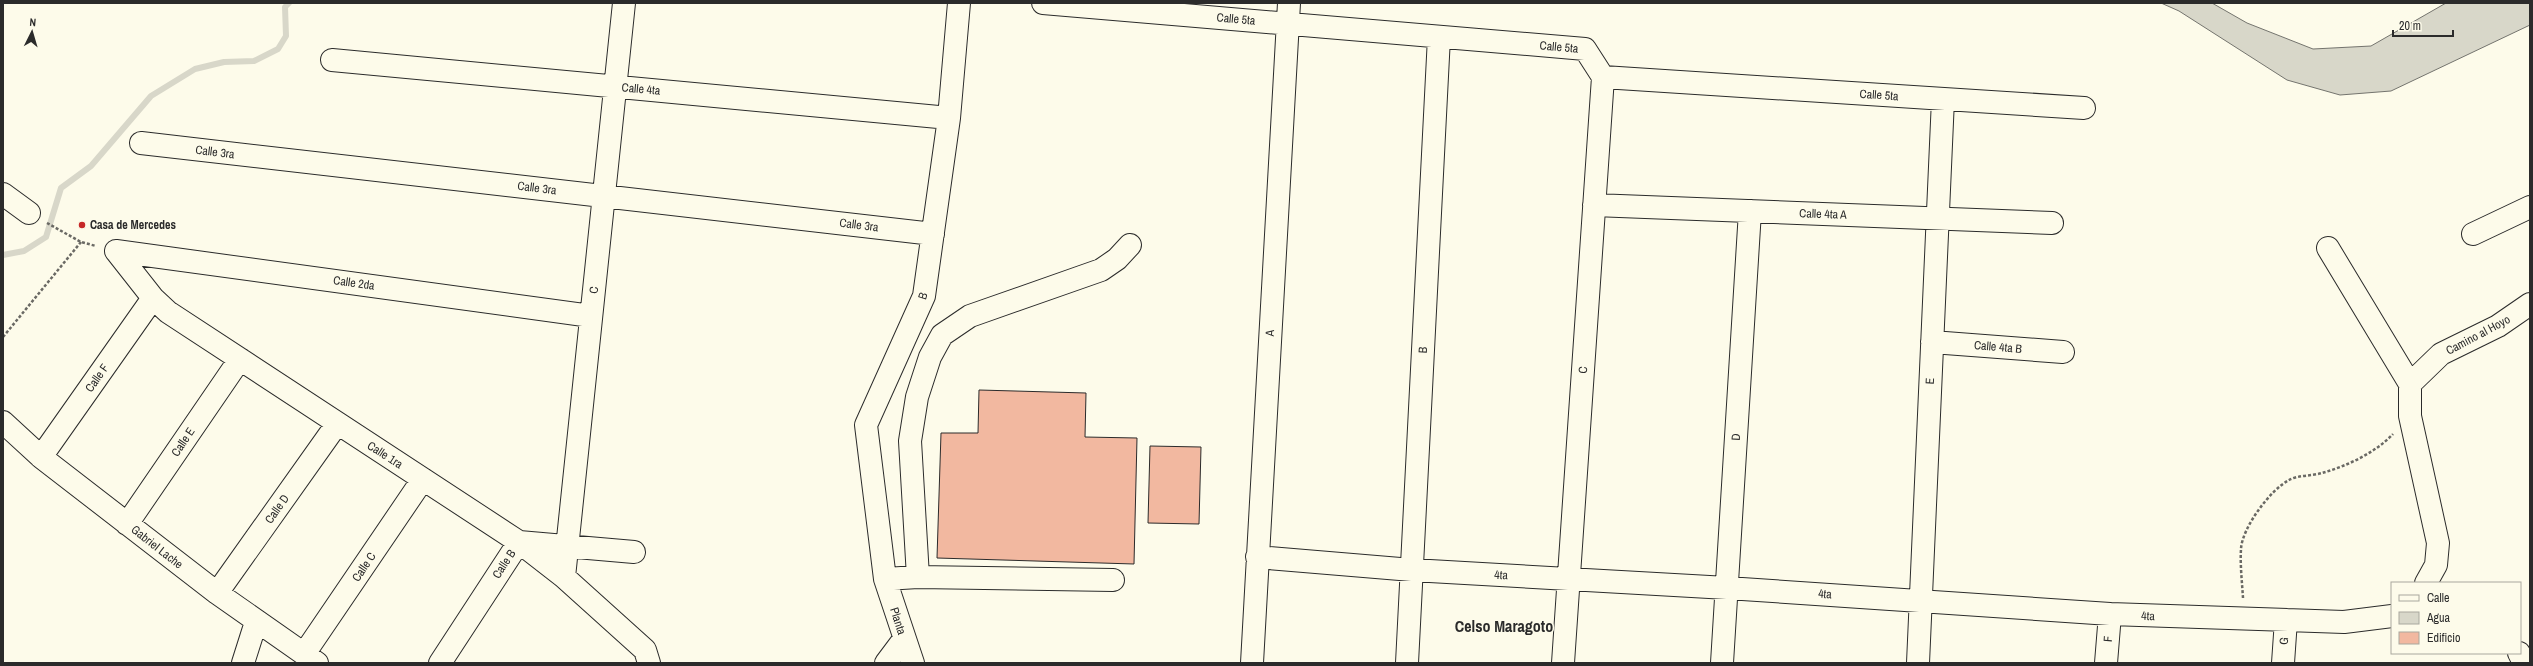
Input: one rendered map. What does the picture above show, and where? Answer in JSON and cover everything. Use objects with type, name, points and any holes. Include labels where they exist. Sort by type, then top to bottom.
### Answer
[{"type":"street","name":"C","points":[[564,578],[624,3]]},
{"type":"street","name":"B","points":[[885,579],[866,425],[924,296],[949,118],[959,3]]},
{"type":"street","name":"Calle 5ta","points":[[1043,3],[1288,13],[1439,36],[1585,49],[1602,77],[2084,108]]},
{"type":"street","name":"A","points":[[1252,663],[1288,13]]},
{"type":"street","name":"B","points":[[1407,663],[1439,36]]},
{"type":"street","name":"Calle 4ta","points":[[332,60],[949,118]]},
{"type":"street","name":"C","points":[[1563,663],[1602,77]]},
{"type":"street","name":"E","points":[[1918,663],[1943,99]]},
{"type":"street","name":"Calle 3ra","points":[[141,143],[933,234]]},
{"type":"street","points":[[3,194],[37,217]]},
{"type":"street","name":"Calle 4ta A","points":[[1594,205],[2052,223]]},
{"type":"street","points":[[2473,234],[2530,207]]},
{"type":"street","name":"D","points":[[1722,663],[1750,211]]},
{"type":"street","points":[[918,577],[910,441],[917,397],[930,357],[942,335],[970,316],[1101,270],[1117,259],[1130,245]]},
{"type":"street","points":[[2328,248],[2410,384],[2410,416],[2438,543],[2436,565],[2427,582]]},
{"type":"street","name":"Calle 2da","points":[[116,251],[591,316]]},
{"type":"street","name":"Calle 1ra","points":[[116,251],[153,298],[168,312],[519,542],[564,578],[645,650],[649,663]]},
{"type":"street","name":"Calle F","points":[[41,457],[153,298]]},
{"type":"street","name":"Camino al Hoyo","points":[[2410,384],[2441,354],[2498,326],[2530,304]]},
{"type":"street","name":"Calle 4ta B","points":[[1932,342],[2063,352]]},
{"type":"street","name":"Calle E","points":[[128,524],[240,359]]},
{"type":"street","name":"Gabriel Lache","points":[[3,422],[41,457],[217,593],[256,622],[311,659]]},
{"type":"street","name":"Calle D","points":[[217,593],[337,424]]},
{"type":"street","name":"Calle C","points":[[311,659],[423,479]]},
{"type":"street","name":"Calle B","points":[[440,663],[519,542],[634,552]]},
{"type":"street","name":"4ta","points":[[1257,557],[1412,570],[1920,600],[2110,614],[2344,622],[2391,616]]},
{"type":"street","points":[[885,579],[918,577],[1113,580]]},
{"type":"street","name":"Planta","points":[[885,579],[913,663]]},
{"type":"street","name":"F","points":[[2106,663],[2110,614]]},
{"type":"street","name":"G","points":[[2283,663],[2286,620]]},
{"type":"street","points":[[243,663],[256,622]]},
{"type":"street","points":[[886,663],[904,639]]},
{"type":"street","points":[[2520,654],[2524,663]]},
{"type":"path","points":[[37,217],[81,242],[116,251]]},
{"type":"path","points":[[3,337],[81,242]]},
{"type":"path","points":[[2244,619],[2241,547],[2254,516],[2289,480],[2322,473],[2357,459],[2384,443],[2410,416]]},
{"type":"water","points":[[2161,3],[2212,3],[2247,23],[2313,49],[2371,46],[2446,3],[2530,3],[2530,25],[2391,91],[2340,95],[2287,80],[2179,11]]},
{"type":"building","points":[[979,390],[1086,393],[1085,437],[1137,438],[1134,564],[937,558],[941,433],[978,433]]},
{"type":"building","points":[[1150,446],[1201,447],[1199,524],[1148,523]]},
{"type":"waterway","points":[[3,255],[24,251],[46,237],[61,188],[91,166],[151,96],[195,69],[224,62],[254,61],[278,49],[286,36],[285,7],[289,3]]},
{"type":"place","name":"Casa de Mercedes","points":[[82,225]]},
{"type":"district","name":"Celso Maragoto","points":[[1504,626]]}]
